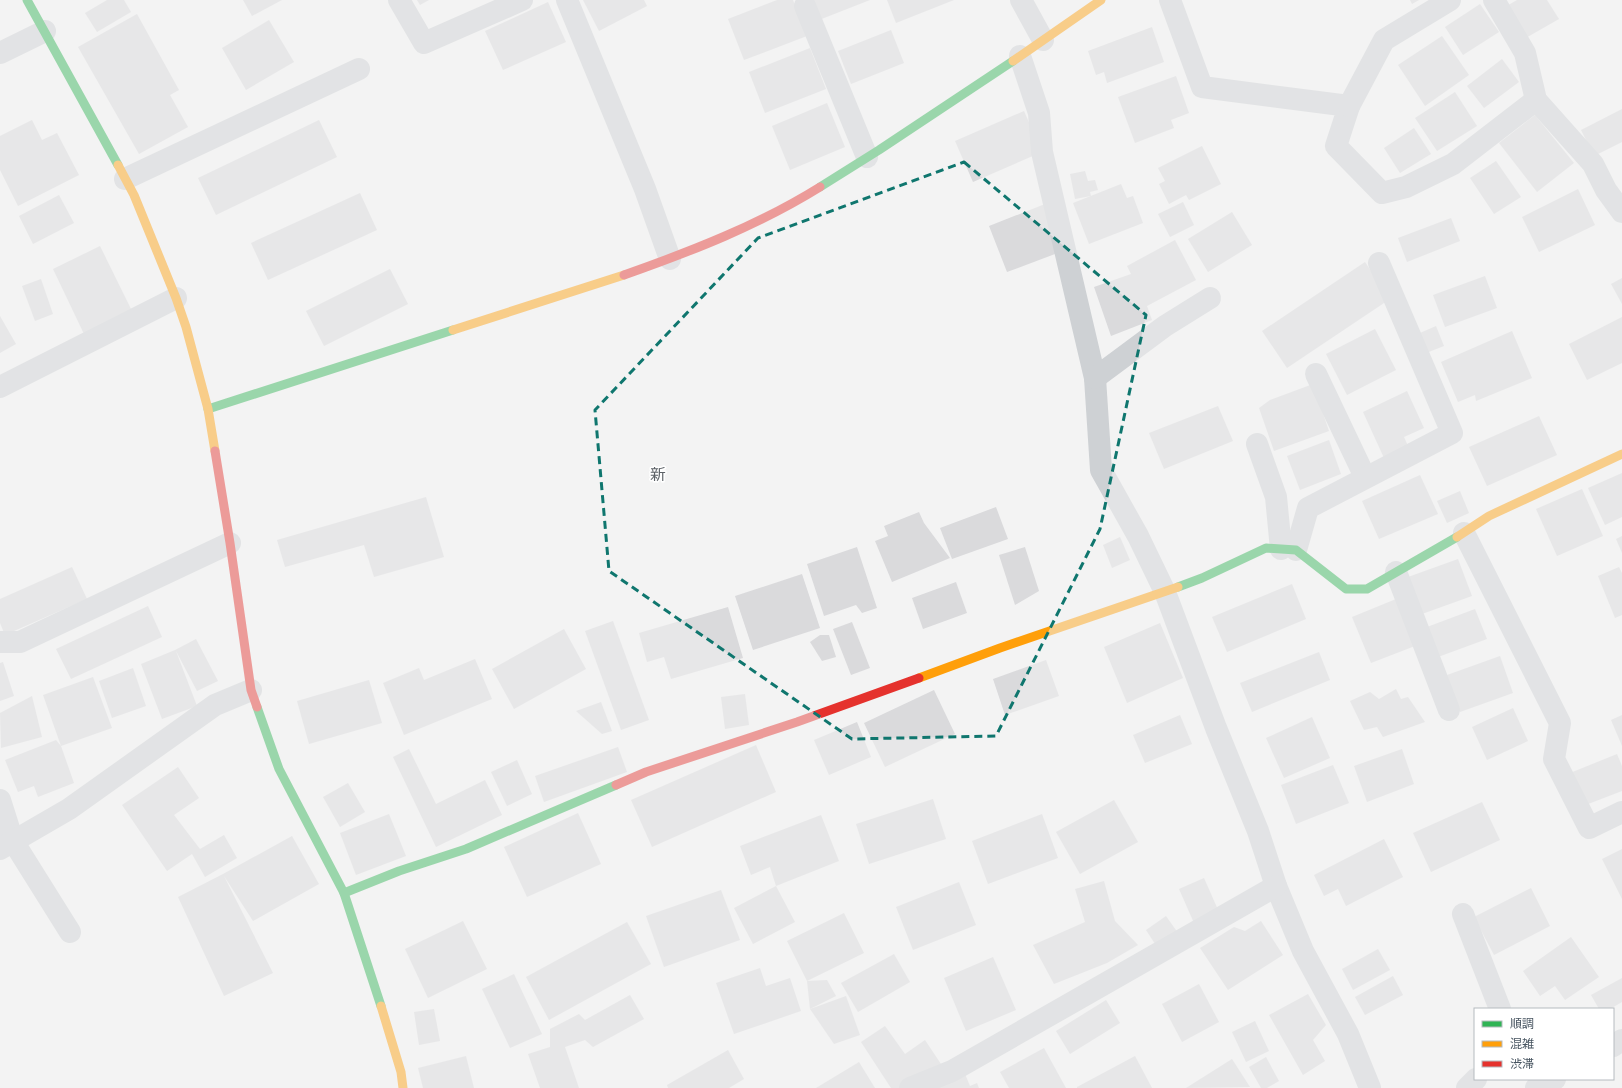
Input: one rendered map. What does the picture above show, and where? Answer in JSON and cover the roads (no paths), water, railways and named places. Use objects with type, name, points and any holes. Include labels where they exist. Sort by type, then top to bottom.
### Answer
[{"type":"street","points":[[27,0],[125,179],[147,226],[176,298],[186,327],[208,409],[230,543],[251,690],[279,769],[344,893],[372,974],[401,1072],[403,1088]]},
{"type":"street","points":[[399,0],[424,43],[522,0]]},
{"type":"street","points":[[568,0],[645,188],[670,259]]},
{"type":"street","points":[[1021,0],[1043,40]]},
{"type":"street","points":[[208,409],[441,335],[670,259],[718,240],[789,206],[867,157],[1020,56],[1101,0]]},
{"type":"street","points":[[1170,0],[1202,86],[1349,106]]},
{"type":"street","points":[[1450,0],[1384,40],[1349,106],[1336,146],[1382,193],[1406,187],[1453,164],[1536,100]]},
{"type":"street","points":[[1494,0],[1525,53],[1536,100],[1594,164],[1606,190],[1622,212]]},
{"type":"street","points":[[805,6],[867,157]]},
{"type":"street","points":[[0,53],[45,31]]},
{"type":"street","points":[[1020,56],[1039,113],[1042,152],[1095,378],[1101,470],[1138,536],[1165,592],[1216,728],[1258,830],[1276,886],[1303,951],[1348,1034],[1370,1088]]},
{"type":"street","points":[[125,179],[359,69]]},
{"type":"street","points":[[1289,549],[1308,508],[1452,433],[1379,263]]},
{"type":"street","points":[[0,387],[176,298]]},
{"type":"street","points":[[1095,378],[1165,326],[1210,298]]},
{"type":"street","points":[[1316,374],[1365,477]]},
{"type":"street","points":[[1257,444],[1276,497],[1289,549]]},
{"type":"street","points":[[344,893],[466,849],[646,772],[797,722],[1000,648],[1165,592],[1202,578],[1266,548],[1289,549],[1346,589],[1367,589],[1464,533],[1489,516],[1622,454]]},
{"type":"street","points":[[1464,533],[1560,723],[1554,759],[1589,828],[1622,812]]},
{"type":"street","points":[[0,642],[20,642],[230,543]]},
{"type":"street","points":[[1396,572],[1449,710]]},
{"type":"street","points":[[7,845],[69,809],[215,705],[251,690]]},
{"type":"street","points":[[0,800],[7,845],[70,932]]},
{"type":"street","points":[[910,1088],[952,1071],[1276,886]]},
{"type":"street","points":[[1462,914],[1500,1008]]},
{"type":"street","points":[[1467,1088],[1475,1080]]},
{"type":"street","points":[[1536,1088],[1554,1080]]},
{"type":"district","name":"新","points":[[658,474]]}]
